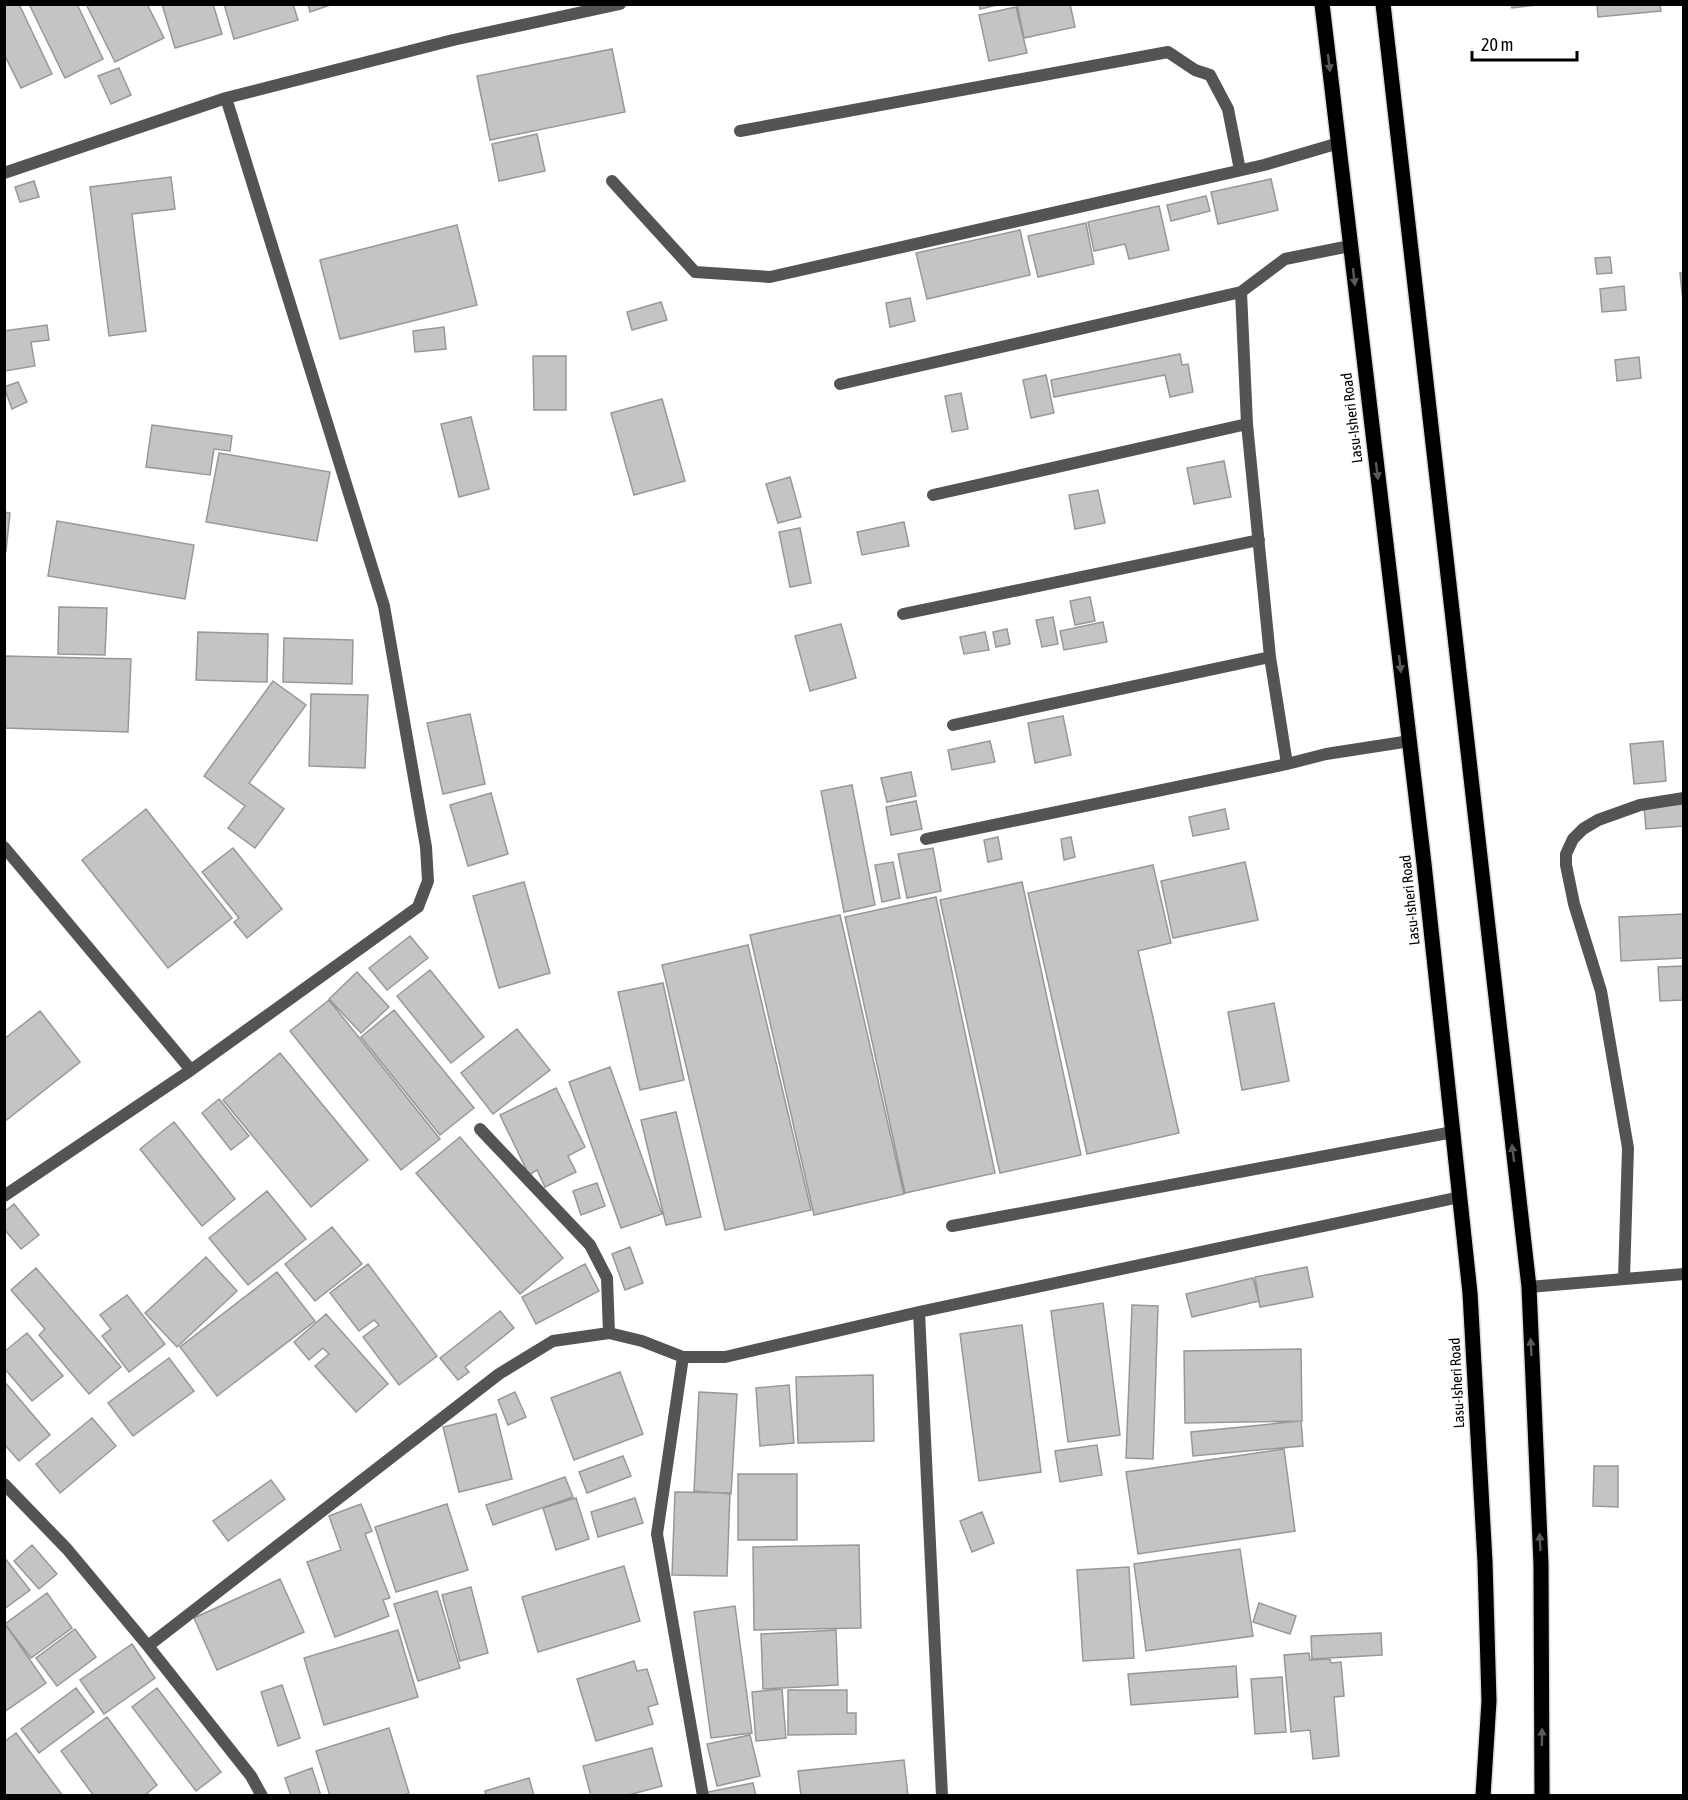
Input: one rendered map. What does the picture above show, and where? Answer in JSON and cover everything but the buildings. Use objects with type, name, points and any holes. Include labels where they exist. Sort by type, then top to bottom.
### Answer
[{"type":"main road","name":"Lasu-Isheri Road","points":[[1322,4],[1410,741],[1470,1293],[1485,1562],[1489,1701],[1483,1796]]},
{"type":"main road","points":[[1383,4],[1528,1287],[1541,1564],[1542,1796]]},
{"type":"street","points":[[4,173],[226,99],[453,40],[620,4]]},
{"type":"street","points":[[740,131],[1168,52],[1195,70],[1210,75],[1228,109],[1240,170]]},
{"type":"street","points":[[4,1196],[191,1070],[418,907],[428,881],[426,847],[384,606],[226,99]]},
{"type":"street","points":[[612,181],[695,272],[770,277],[1240,170],[1339,143]]},
{"type":"street","points":[[840,384],[1241,292],[1285,259],[1350,246]]},
{"type":"street","points":[[1241,292],[1247,424],[1270,657],[1287,764]]},
{"type":"street","points":[[933,495],[1247,424]]},
{"type":"street","points":[[903,614],[1259,540]]},
{"type":"street","points":[[953,725],[1270,657]]},
{"type":"street","points":[[926,839],[1326,754],[1410,741]]},
{"type":"street","points":[[1624,1279],[1628,1148],[1600,991],[1574,904],[1566,854],[1573,839],[1583,829],[1598,820],[1640,805],[1683,798]]},
{"type":"street","points":[[4,847],[191,1070]]},
{"type":"street","points":[[480,1129],[590,1245],[607,1278],[609,1333]]},
{"type":"street","points":[[952,1226],[1453,1132]]},
{"type":"street","points":[[148,1646],[500,1374],[553,1341],[609,1333],[642,1341],[683,1356],[725,1357],[919,1312],[1460,1197]]},
{"type":"street","points":[[1528,1287],[1683,1274]]},
{"type":"street","points":[[919,1312],[942,1796]]},
{"type":"street","points":[[683,1356],[657,1534],[703,1796]]},
{"type":"street","points":[[4,1484],[67,1549],[148,1646],[251,1776],[262,1796]]}]
